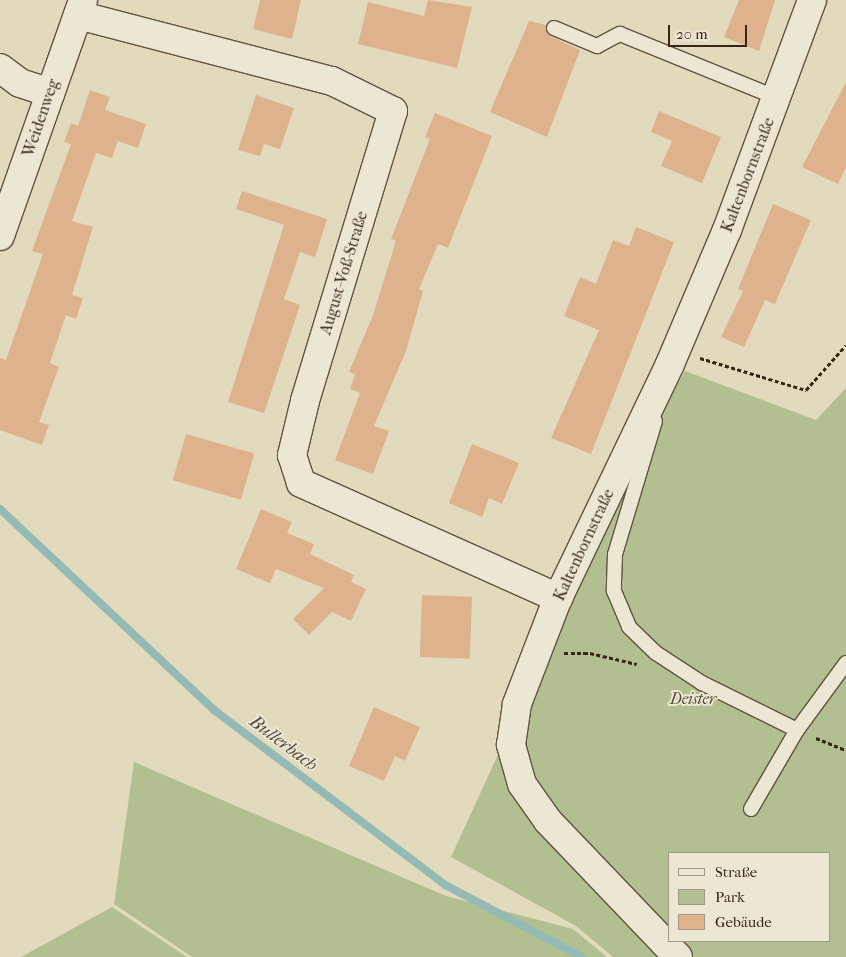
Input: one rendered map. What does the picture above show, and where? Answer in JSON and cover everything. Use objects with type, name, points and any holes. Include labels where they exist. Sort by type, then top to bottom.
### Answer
[{"type":"street","name":"Kaltenbornstraße","points":[[678,957],[548,821],[522,784],[511,745],[517,704],[534,656],[558,598],[673,357],[778,98],[812,0]]},
{"type":"street","name":"Weidenweg","points":[[0,236],[80,8]]},
{"type":"street","name":"August-Voß-Straße","points":[[80,8],[332,81],[393,111],[304,401],[292,455],[301,483],[558,598]]},
{"type":"street","points":[[0,68],[20,83],[50,93]]},
{"type":"lane","name":"Kaltenbornstraße","points":[[554,28],[597,46],[620,34],[778,98]]},
{"type":"lane","points":[[673,357],[626,507],[615,554],[614,591],[629,627],[656,653],[702,683],[796,730]]},
{"type":"lane","points":[[751,809],[796,730],[846,663]]},
{"type":"path","points":[[673,357],[806,390],[846,346]]},
{"type":"path","points":[[534,656],[590,653],[648,666]]},
{"type":"path","points":[[796,730],[846,750]]},
{"type":"green space","name":"Deister","points":[[685,371],[816,420],[846,388],[846,957],[613,957],[576,926],[451,857],[633,461]]},
{"type":"green space","points":[[134,762],[446,896],[573,929],[607,957],[192,957],[114,904]]},
{"type":"green space","points":[[112,907],[187,957],[21,957]]},
{"type":"building","points":[[260,0],[301,0],[292,39],[253,29]]},
{"type":"building","points":[[428,0],[472,7],[457,68],[358,44],[368,2],[424,16]]},
{"type":"building","points":[[739,0],[775,0],[759,51],[724,37]]},
{"type":"building","points":[[529,21],[546,25],[550,36],[580,50],[547,137],[490,112]]},
{"type":"building","points":[[846,82],[846,167],[838,184],[802,167]]},
{"type":"building","points":[[90,90],[110,97],[105,110],[146,124],[138,148],[118,141],[112,158],[96,153],[72,221],[93,227],[72,295],[83,298],[76,319],[66,315],[50,363],[59,367],[39,422],[49,425],[42,445],[0,430],[0,358],[6,360],[43,254],[32,251],[71,144],[64,142],[71,123],[78,126]]},
{"type":"building","points":[[256,95],[294,108],[280,149],[264,144],[260,156],[238,150]]},
{"type":"building","points":[[659,111],[721,137],[702,183],[661,166],[672,141],[651,132]]},
{"type":"building","points":[[435,113],[492,136],[448,248],[438,244],[419,289],[423,291],[406,351],[374,426],[389,431],[373,474],[335,460],[360,393],[350,389],[355,374],[349,372],[373,315],[396,241],[391,239],[430,139],[425,137]]},
{"type":"building","points":[[242,191],[327,219],[315,257],[300,252],[284,299],[300,305],[264,413],[228,402],[284,225],[236,209]]},
{"type":"building","points":[[773,204],[811,220],[775,304],[765,300],[744,347],[721,337],[743,291],[738,289]]},
{"type":"building","points":[[636,227],[674,242],[591,454],[551,438],[599,330],[564,316],[580,277],[596,284],[613,240],[629,246]]},
{"type":"building","points":[[186,434],[254,454],[241,500],[173,480]]},
{"type":"building","points":[[472,444],[519,463],[502,504],[489,498],[482,517],[449,503]]},
{"type":"building","points":[[261,509],[292,522],[287,533],[314,544],[310,554],[354,575],[351,582],[366,589],[351,621],[332,612],[309,635],[293,619],[324,588],[276,569],[270,583],[236,569]]},
{"type":"building","points":[[422,595],[472,597],[470,659],[420,657]]},
{"type":"building","points":[[374,707],[420,727],[405,761],[395,756],[384,781],[349,766]]},
{"type":"waterway","name":"Bullerbach","points":[[0,509],[214,710],[447,886],[582,957]]}]
